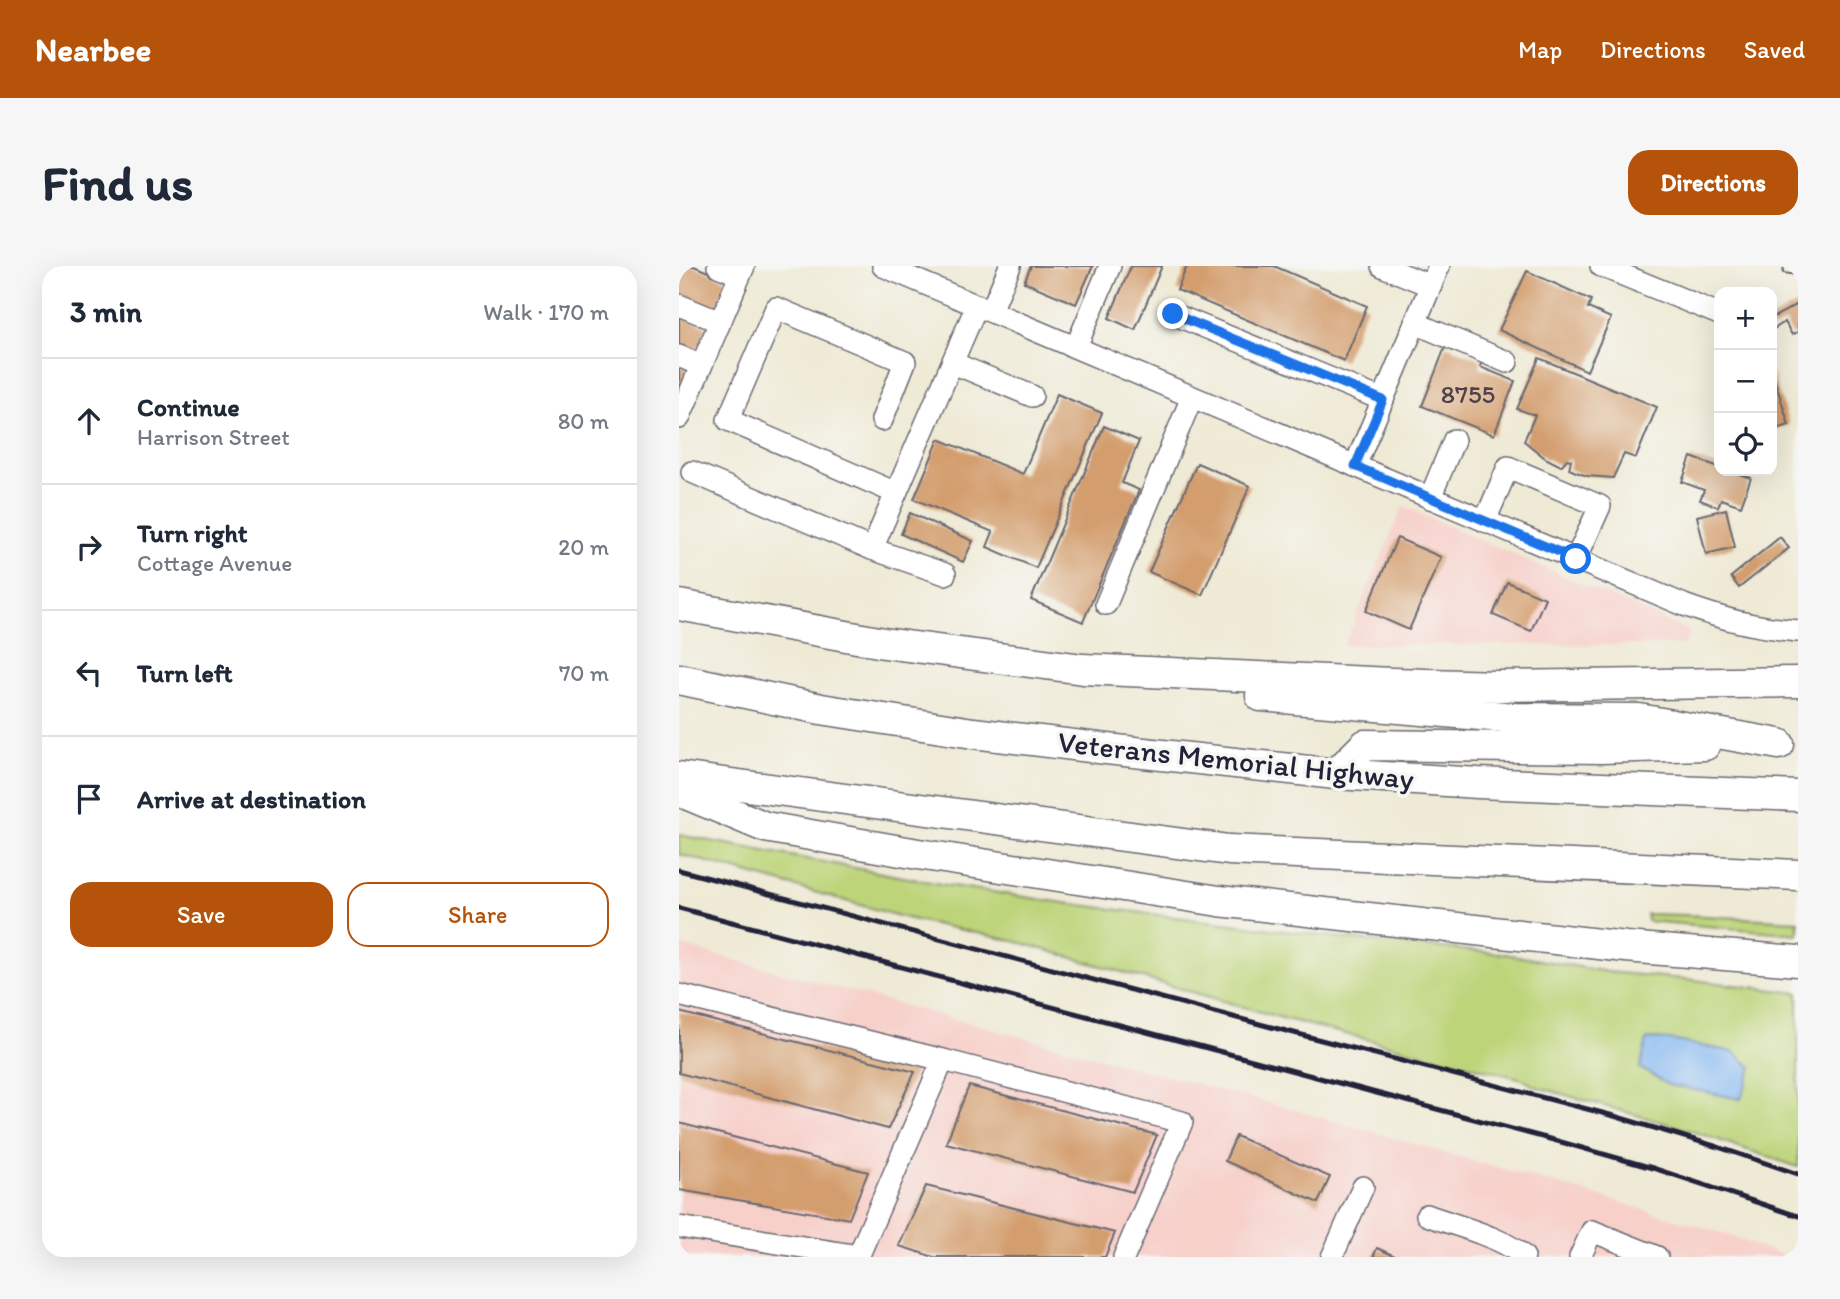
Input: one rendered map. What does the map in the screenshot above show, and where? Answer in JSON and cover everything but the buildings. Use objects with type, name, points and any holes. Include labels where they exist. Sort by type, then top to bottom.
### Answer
[{"type":"highway","points":[[679,605],[884,643],[1083,669],[1498,686],[1798,682]]},
{"type":"highway","points":[[988,657],[1040,677],[1515,718],[1639,719],[1789,743]]},
{"type":"highway","name":"Veterans Memorial Highway","points":[[679,679],[821,709],[972,733],[1336,774],[1478,783],[1798,796]]},
{"type":"highway","points":[[1336,774],[1365,746],[1601,748],[1789,743]]},
{"type":"highway","points":[[679,777],[1229,850],[1798,876]]},
{"type":"highway","points":[[679,791],[765,827],[1219,901],[1613,945],[1798,961]]},
{"type":"street","points":[[680,412],[742,271],[718,266]]},
{"type":"street","points":[[883,266],[1649,591],[1721,618],[1760,627],[1798,631]]},
{"type":"street","points":[[872,550],[953,363],[1010,266]]},
{"type":"street","points":[[1076,347],[1110,266]]},
{"type":"street","points":[[1382,266],[1431,286]]},
{"type":"street","points":[[1355,466],[1439,266]]},
{"type":"street","points":[[1601,266],[1714,312]]},
{"type":"street","points":[[679,305],[720,322]]},
{"type":"street","points":[[882,420],[905,362],[776,308],[728,420],[896,494]]},
{"type":"street","points":[[1173,314],[1383,400]]},
{"type":"street","points":[[1415,323],[1507,362]]},
{"type":"street","points":[[679,356],[701,366]]},
{"type":"street","points":[[953,363],[1033,396]]},
{"type":"street","points":[[1106,604],[1192,397]]},
{"type":"street","points":[[1430,498],[1454,440]]},
{"type":"street","points":[[1485,521],[1509,467],[1600,506],[1576,559]]},
{"type":"street","points":[[692,472],[872,550],[944,574]]},
{"type":"street","points":[[679,995],[1182,1122],[1124,1257]]},
{"type":"street","points":[[679,1227],[859,1257],[943,1060]]},
{"type":"street","points":[[1332,1257],[1363,1187]]},
{"type":"street","points":[[1427,1215],[1505,1243],[1524,1257]]},
{"type":"street","points":[[1580,1257],[1592,1231],[1657,1257]]},
{"type":"shaded area","points":[[1403,506],[1690,631],[1685,645],[1344,645]]},
{"type":"shaded area","points":[[679,945],[1298,1111],[1605,1198],[1725,1234],[1787,1257],[679,1257]]},
{"type":"green space","points":[[679,835],[946,885],[1064,903],[1350,939],[1505,954],[1608,972],[1798,993],[1798,1167],[1689,1130],[1534,1086],[1523,1079],[1282,1018],[1018,942],[906,918],[679,854]]},
{"type":"green space","points":[[1646,914],[1798,921],[1798,934],[1647,921]]},
{"type":"water","points":[[1647,1039],[1671,1040],[1734,1052],[1752,1067],[1741,1099],[1669,1085],[1640,1068]]},
{"type":"railway","points":[[679,870],[1614,1116],[1798,1174]]},
{"type":"railway","points":[[679,908],[1561,1142],[1656,1169],[1798,1216]]},
{"type":"route","points":[[1173,314],[1383,400],[1355,466],[1576,559]]}]
